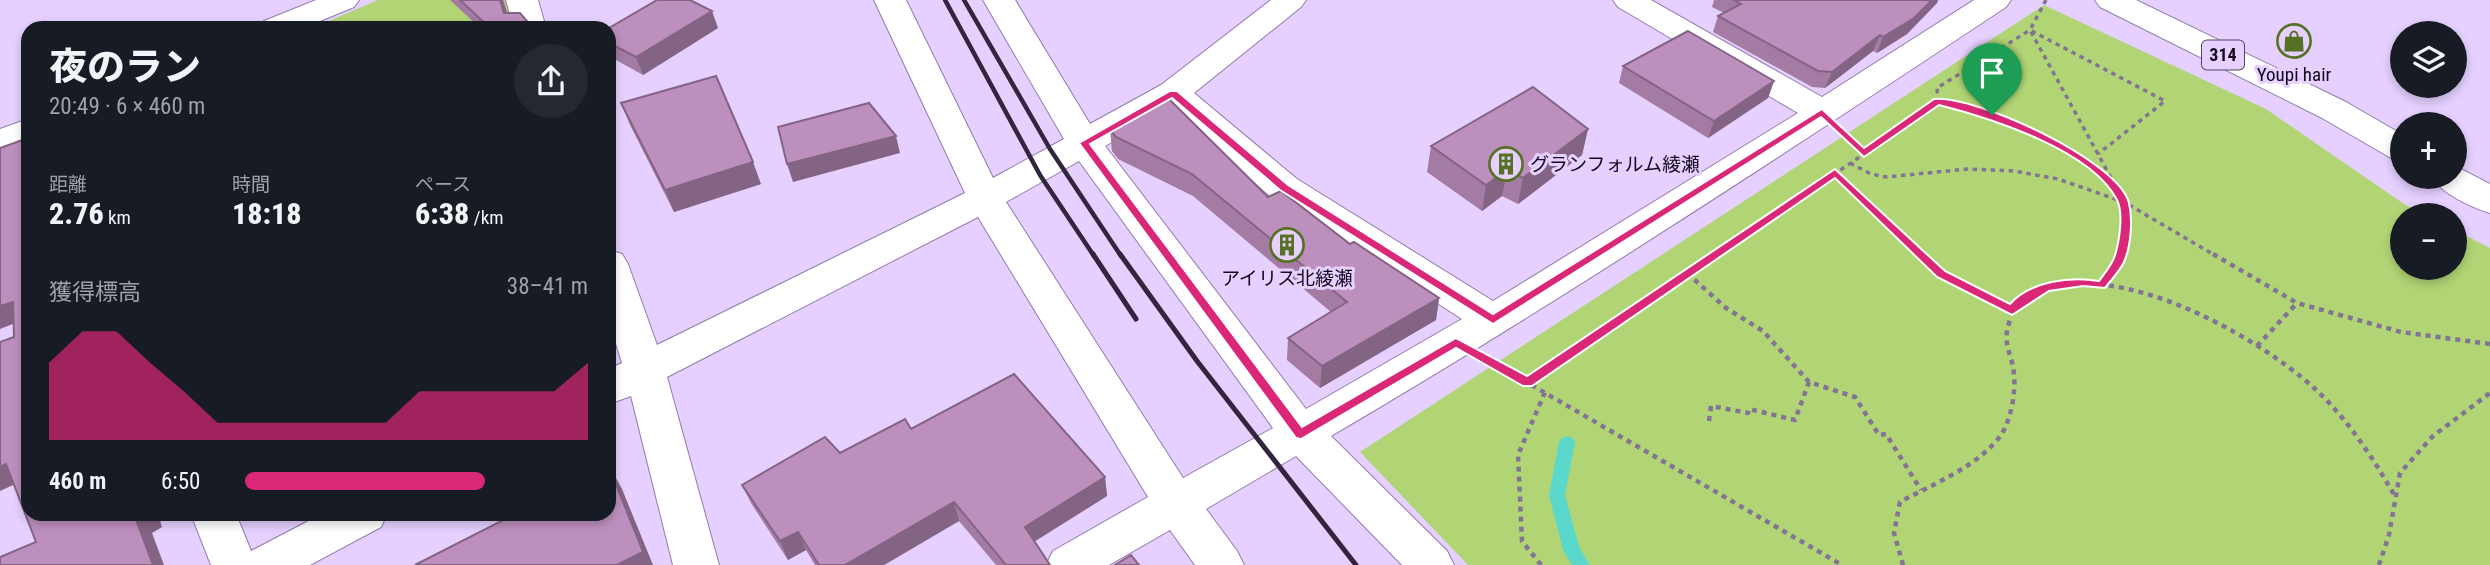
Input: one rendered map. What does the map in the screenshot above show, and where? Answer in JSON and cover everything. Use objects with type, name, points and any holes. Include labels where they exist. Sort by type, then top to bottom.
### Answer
[{"type":"street","points":[[522,0],[528,21]]},
{"type":"street","points":[[890,0],[985,198],[1175,502],[1221,565]]},
{"type":"street","points":[[999,0],[1084,143],[1301,434],[1432,565]]},
{"type":"street","points":[[627,379],[985,198],[1173,93],[1290,0]]},
{"type":"street","points":[[1629,0],[1822,112]]},
{"type":"street","points":[[1069,565],[1175,502],[1301,434],[1493,320],[1995,0]]},
{"type":"street","name":"314","points":[[2112,0],[2334,110],[2390,134]]},
{"type":"street","points":[[291,21],[335,1]]},
{"type":"street","points":[[1173,93],[1284,188],[1493,320]]},
{"type":"street","name":"314","points":[[2334,110],[2390,142]]},
{"type":"street","points":[[0,142],[21,133]]},
{"type":"street","points":[[2467,165],[2490,175]]},
{"type":"street","points":[[2467,187],[2490,200]]},
{"type":"street","points":[[616,309],[627,379],[696,565]]},
{"type":"street","points":[[217,521],[233,565]]},
{"type":"street","points":[[267,565],[352,521]]},
{"type":"path","points":[[1938,102],[1937,88],[2030,30],[2046,0]]},
{"type":"path","points":[[2030,30],[2124,202],[2125,232],[2119,261],[2101,285]]},
{"type":"path","points":[[2030,30],[2165,101],[2098,154]]},
{"type":"path","points":[[1528,382],[1938,102],[1992,115],[2048,139],[2086,162],[2111,184],[2124,202]]},
{"type":"path","points":[[1822,112],[1864,154]]},
{"type":"path","points":[[1850,163],[1871,174],[1886,177],[1968,169],[2014,171],[2058,179],[2124,202],[2297,303],[2401,332],[2490,344]]},
{"type":"path","points":[[1835,173],[1941,274],[2012,310]]},
{"type":"path","points":[[1687,273],[1726,308],[1763,331],[1809,382],[1855,397],[1879,435],[1886,434],[1921,490]]},
{"type":"path","points":[[1903,565],[1894,533],[1900,502],[1978,457],[2006,428],[2014,374],[2005,339],[2012,310],[2016,304],[2047,287],[2083,282],[2134,292],[2192,311],[2257,346],[2303,378],[2331,407],[2377,463],[2396,498]]},
{"type":"path","points":[[2257,346],[2297,303]]},
{"type":"path","points":[[1456,342],[1842,565]]},
{"type":"path","points":[[1709,421],[1711,406],[1748,413],[1749,409],[1795,420],[1809,382]]},
{"type":"path","points":[[1541,565],[1522,541],[1518,455],[1545,392]]},
{"type":"path","points":[[2379,565],[2389,535],[2400,473],[2432,436],[2490,393]]},
{"type":"green space","points":[[378,0],[507,0],[512,21],[328,21]]},
{"type":"green space","points":[[2044,5],[2266,109],[2403,203],[2390,203],[2390,280],[2467,280],[2467,236],[2490,248],[2490,565],[1468,565],[1360,452]]},
{"type":"building","points":[[460,0],[500,0],[504,13],[520,13],[527,21],[482,21]]},
{"type":"building","points":[[657,0],[690,0],[712,11],[636,57],[616,47],[616,24]]},
{"type":"building","points":[[1734,0],[1932,0],[1914,18],[1883,37],[1880,35],[1832,72],[1818,71],[1718,16],[1741,4]]},
{"type":"building","points":[[1688,31],[1774,81],[1714,121],[1623,66]]},
{"type":"building","points":[[716,76],[753,162],[665,190],[621,103]]},
{"type":"building","points":[[1533,87],[1588,129],[1523,178],[1507,170],[1486,185],[1431,146]]},
{"type":"building","points":[[1169,99],[1268,197],[1281,191],[1350,244],[1354,242],[1439,298],[1322,366],[1288,338],[1347,302],[1192,174],[1116,137],[1110,129]]},
{"type":"building","points":[[869,103],[896,136],[787,164],[778,127]]},
{"type":"building","points":[[21,140],[21,503],[6,464],[0,467],[0,342],[14,337],[13,302],[0,306],[0,148]]},
{"type":"building","points":[[1014,374],[1105,477],[1025,527],[1050,565],[1006,565],[954,502],[845,565],[819,565],[798,532],[780,541],[742,485],[825,437],[840,453],[905,419],[911,429]]},
{"type":"building","points":[[616,484],[643,552],[617,565],[415,565],[501,521],[616,521]]},
{"type":"building","points":[[28,521],[136,521],[153,565],[0,565],[0,557],[36,542]]},
{"type":"building","points":[[1131,555],[1139,565],[1115,565]]},
{"type":"waterway","points":[[1567,442],[1557,495],[1571,550],[1582,565]]},
{"type":"railway","points":[[945,0],[1040,175],[1094,256]]},
{"type":"railway","points":[[964,0],[1050,149],[1121,256]]},
{"type":"railway","points":[[1093,254],[1136,319]]},
{"type":"railway","points":[[1120,254],[1197,361],[1356,565]]},
{"type":"place","name":"Youpi hair","points":[[2294,41]]},
{"type":"place","name":"グランフォルム綾瀬","points":[[1506,164]]},
{"type":"place","name":"アイリス北綾瀬","points":[[1287,245]]},
{"type":"route","points":[[1173,93],[1284,188],[1493,320],[1822,112],[1864,154],[1938,102],[1992,115],[2048,139],[2086,162],[2111,184],[2124,202],[2125,232],[2119,261],[2101,285],[2083,282],[2047,287],[2016,304],[2012,310],[1941,274],[1835,173],[1528,382],[1456,342],[1301,434],[1084,143],[1173,93]]}]
